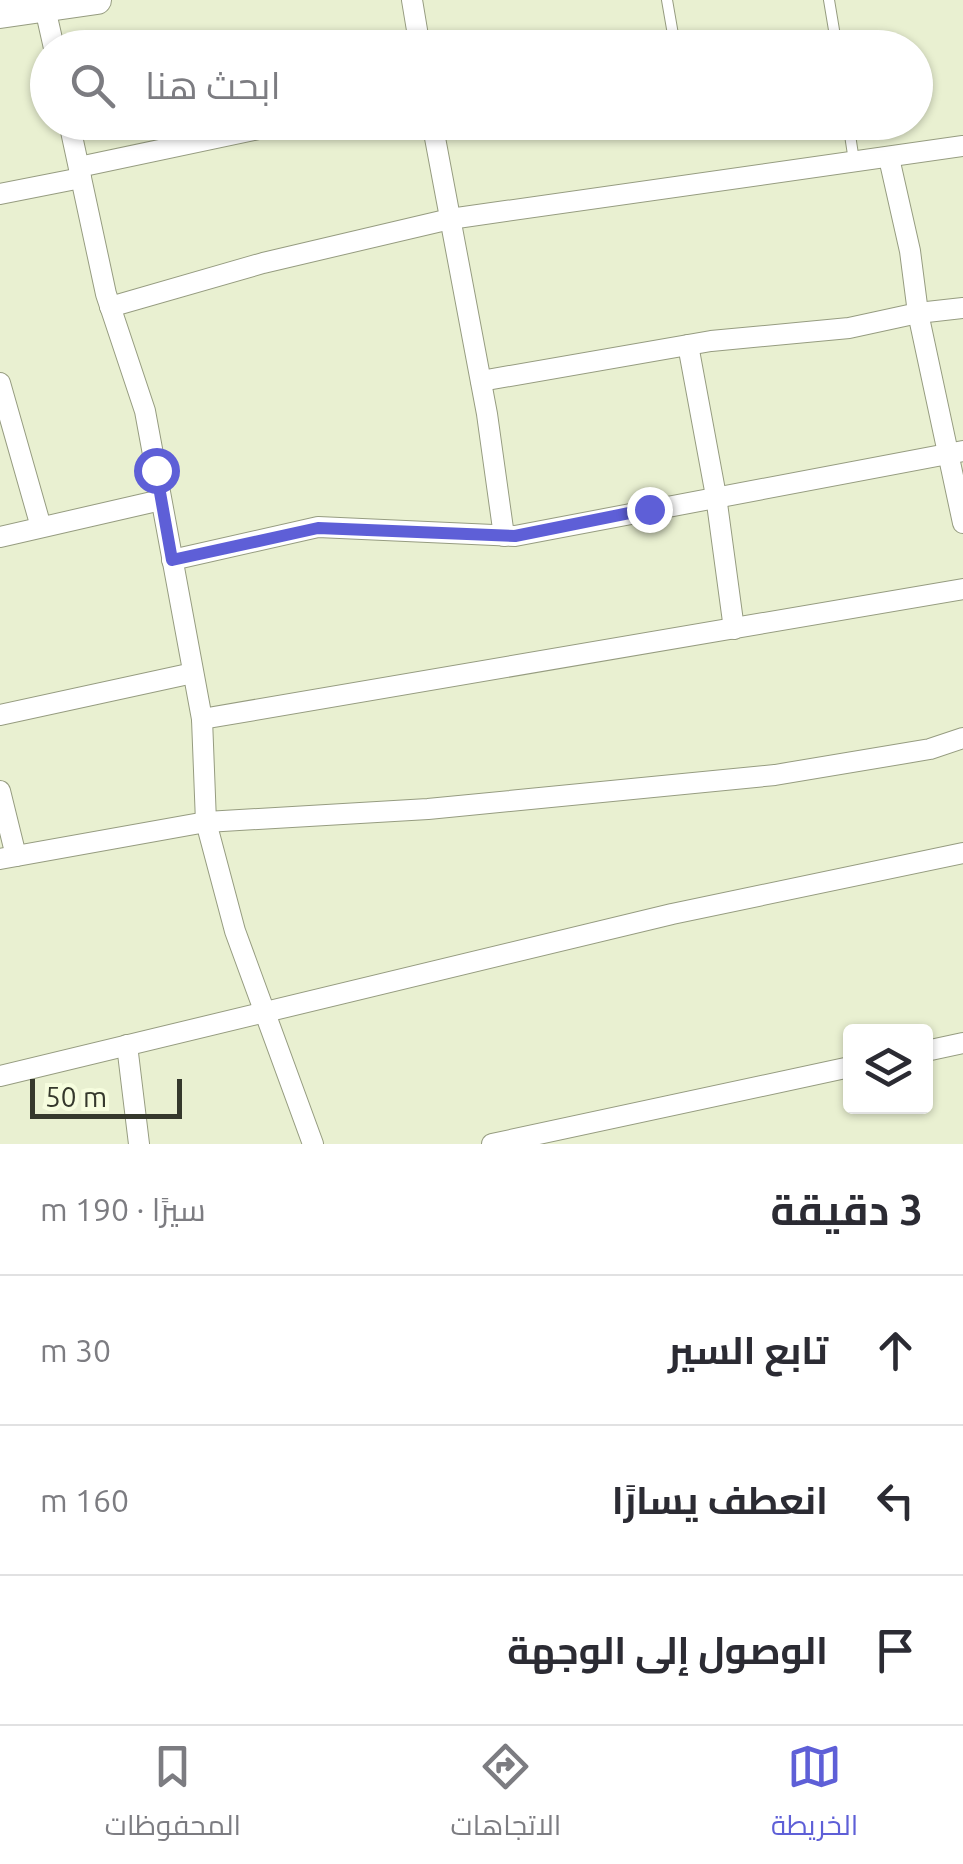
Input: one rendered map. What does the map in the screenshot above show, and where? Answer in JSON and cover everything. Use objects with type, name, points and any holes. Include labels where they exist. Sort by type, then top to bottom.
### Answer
[{"type":"street","points":[[412,0],[417,30]]},
{"type":"street","points":[[0,14],[87,1]]},
{"type":"street","points":[[45,8],[50,30]]},
{"type":"street","points":[[74,140],[110,307],[144,411],[202,719],[206,822],[235,931],[313,1144]]},
{"type":"street","points":[[0,194],[216,140]]},
{"type":"street","points":[[435,140],[481,380],[504,536]]},
{"type":"street","points":[[110,307],[263,263],[450,219],[963,146]]},
{"type":"street","points":[[889,158],[910,251],[918,313],[956,452],[963,523]]},
{"type":"street","points":[[481,380],[688,345],[849,328],[963,308]]},
{"type":"street","points":[[688,345],[716,496],[734,629]]},
{"type":"street","points":[[0,383],[41,527]]},
{"type":"street","points":[[172,560],[318,528],[515,536],[956,452]]},
{"type":"street","points":[[0,537],[161,500]]},
{"type":"street","points":[[202,719],[963,589]]},
{"type":"street","points":[[0,715],[194,673]]},
{"type":"street","points":[[0,791],[8,857],[206,822],[428,809],[775,775],[930,749],[963,738]]},
{"type":"street","points":[[0,1076],[672,914],[963,854]]},
{"type":"street","points":[[933,1050],[963,1043]]},
{"type":"street","points":[[127,1045],[139,1144]]},
{"type":"street","points":[[492,1144],[843,1069]]},
{"type":"lane","points":[[667,0],[672,30]]},
{"type":"lane","points":[[829,0],[833,30]]},
{"type":"lane","points":[[851,140],[854,163]]},
{"type":"route","points":[[156,470],[172,560],[318,528],[515,536],[649,509]]}]
